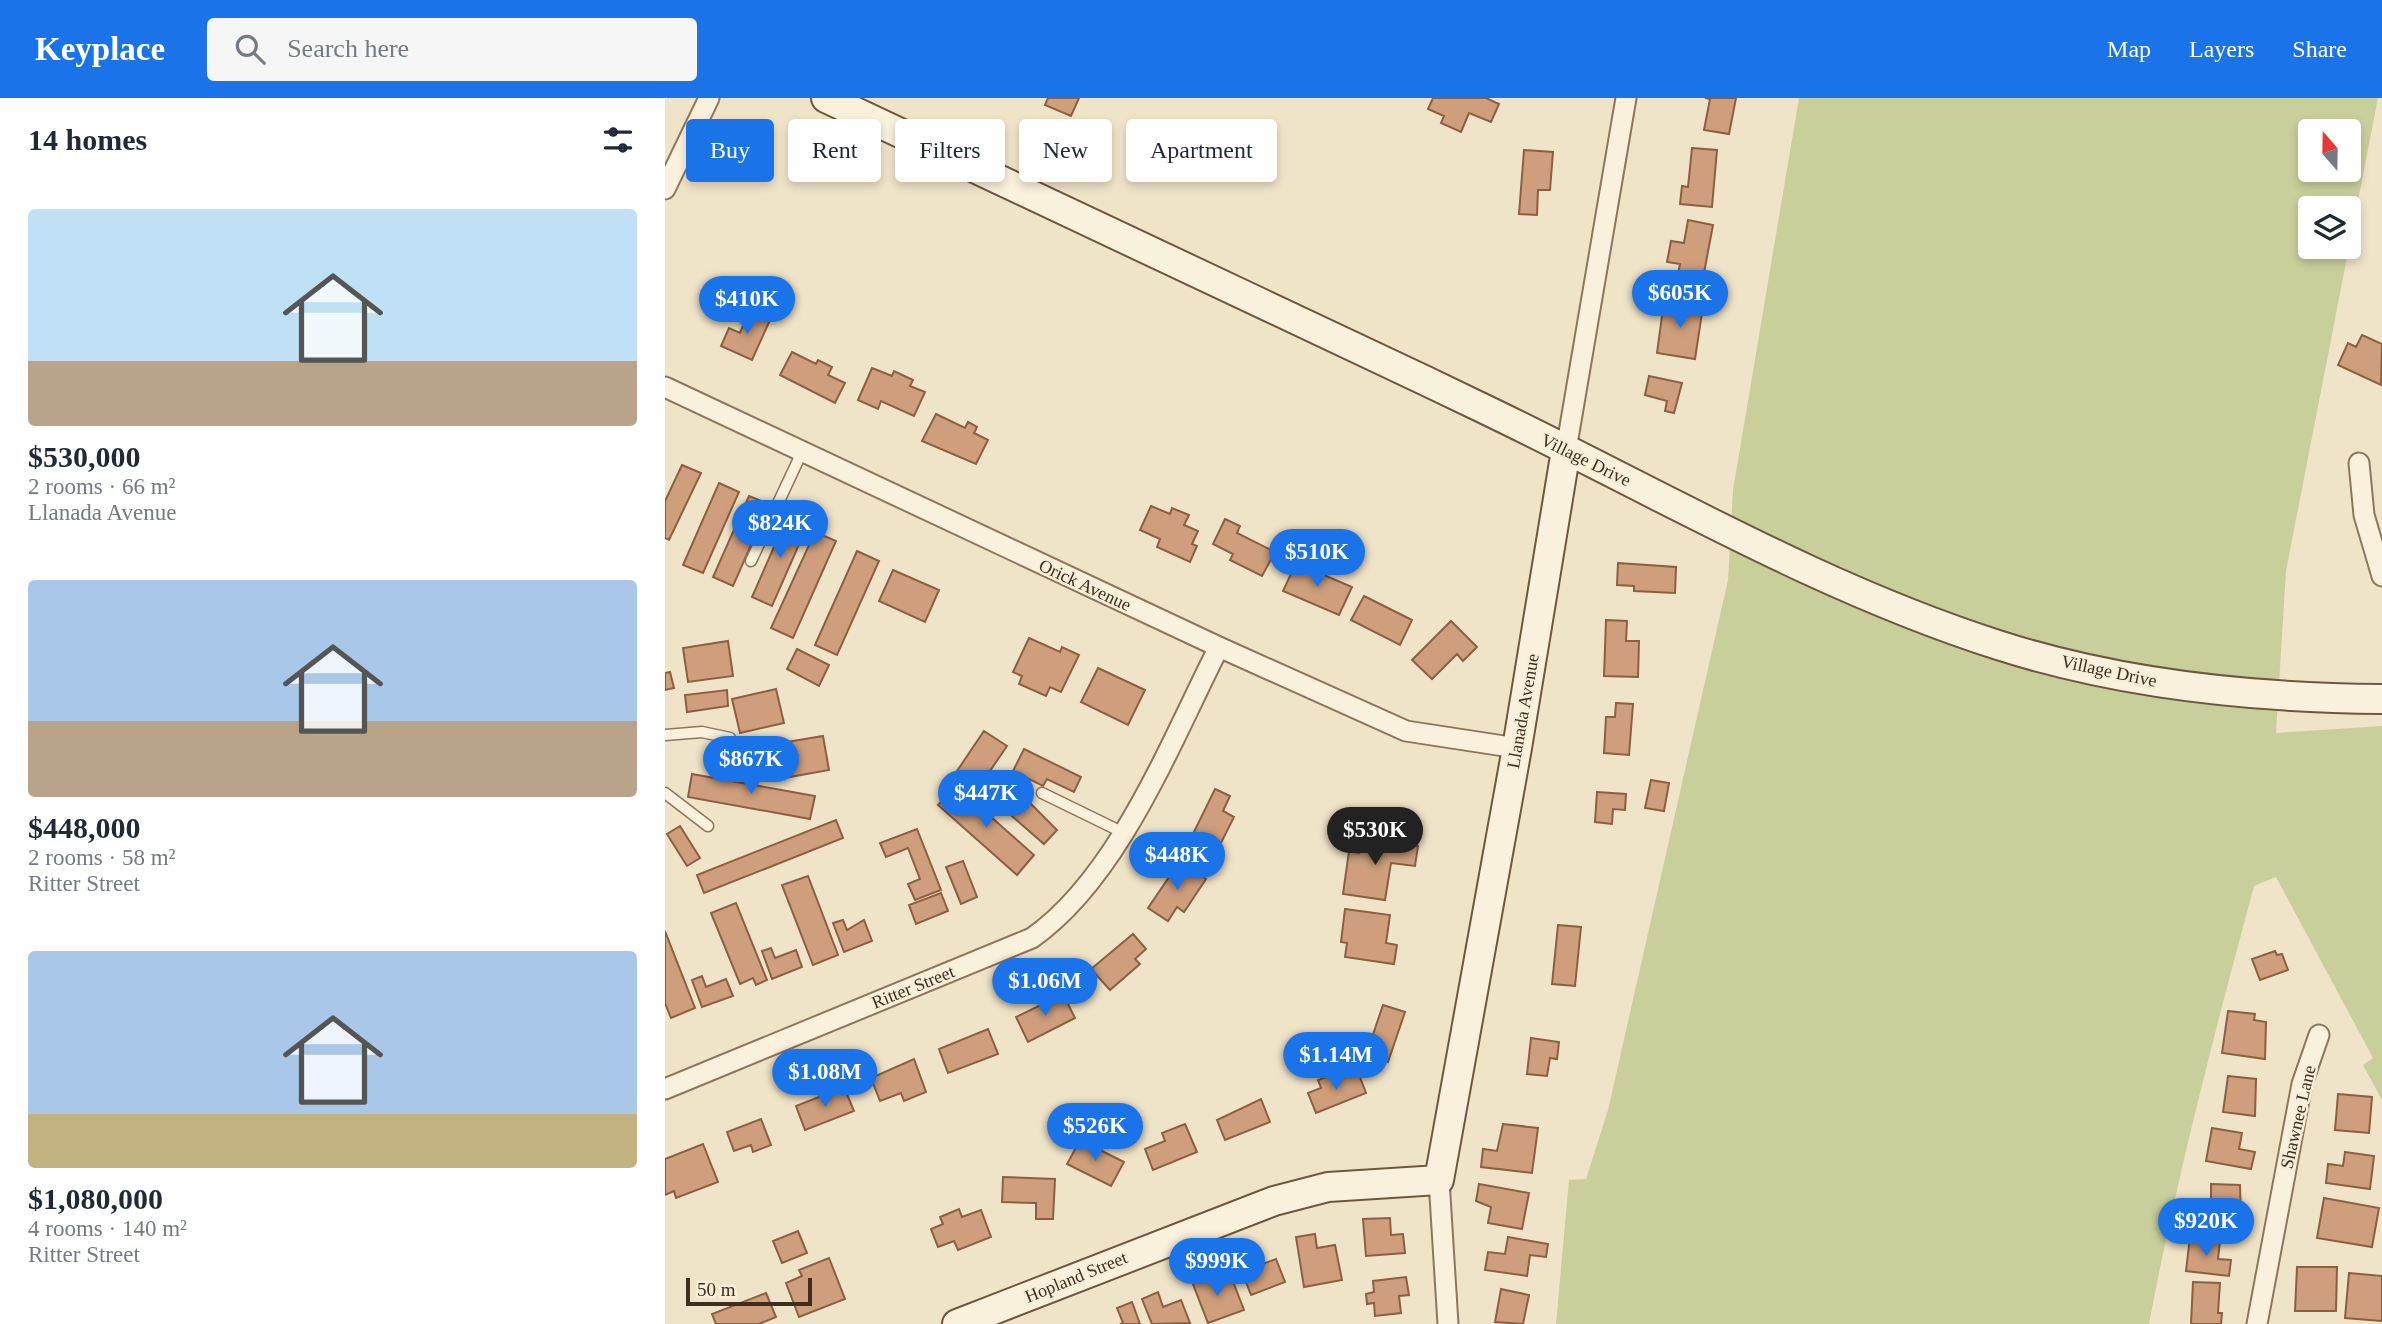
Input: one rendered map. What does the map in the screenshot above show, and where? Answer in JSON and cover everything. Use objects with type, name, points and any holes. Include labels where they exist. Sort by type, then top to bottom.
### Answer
[{"type":"main road","name":"Village Drive","points":[[826,98],[1893,606],[2001,647],[2146,680],[2223,692],[2302,698],[2382,699]]},
{"type":"main road","name":"Llanada Avenue","points":[[1439,1180],[1517,748],[1566,450]]},
{"type":"main road","name":"Hopland Street","points":[[957,1324],[1274,1201],[1328,1186],[1439,1180]]},
{"type":"street","points":[[665,189],[709,98]]},
{"type":"street","name":"Llanada Avenue","points":[[1566,450],[1626,98]]},
{"type":"street","name":"Orick Avenue","points":[[665,387],[1219,647],[1406,731],[1517,748]]},
{"type":"street","points":[[2358,463],[2364,515],[2382,576]]},
{"type":"street","name":"Ritter Street","points":[[665,1089],[1032,938],[1047,928],[1082,891],[1124,833],[1219,647]]},
{"type":"street","name":"Shawnee Lane","points":[[2257,1324],[2302,1084],[2319,1035]]},
{"type":"street","name":"Llanada Avenue","points":[[1439,1180],[1448,1324]]},
{"type":"lane","points":[[751,561],[802,452]]},
{"type":"lane","points":[[665,735],[702,732],[730,738]]},
{"type":"lane","points":[[665,793],[708,826]]},
{"type":"lane","points":[[1042,793],[1124,833]]},
{"type":"green space","points":[[1799,98],[2378,98],[2359,196],[2298,196],[2298,259],[2347,259],[2286,571],[2276,733],[2382,726],[2382,1100],[2363,1065],[2373,1058],[2276,877],[2254,886],[2184,1159],[2149,1324],[1556,1324],[1569,1180],[1586,1179],[1608,1110],[1728,580],[1733,490]]},
{"type":"building","points":[[1048,98],[1079,98],[1071,116],[1045,105]]},
{"type":"building","points":[[1433,98],[1486,98],[1499,104],[1491,122],[1469,113],[1461,132],[1441,123],[1444,116],[1428,109]]},
{"type":"building","points":[[1705,98],[1736,98],[1729,134],[1704,130],[1710,99]]},
{"type":"building","points":[[1692,148],[1717,150],[1712,207],[1680,204],[1682,186],[1688,187]]},
{"type":"building","points":[[1524,150],[1553,152],[1550,190],[1538,190],[1537,215],[1519,214]]},
{"type":"building","points":[[1688,220],[1713,225],[1701,289],[1676,285],[1680,264],[1667,262],[1671,241],[1684,243]]},
{"type":"building","points":[[1664,301],[1703,306],[1695,359],[1657,353]]},
{"type":"building","points":[[749,311],[770,320],[752,360],[721,346],[729,328],[740,333]]},
{"type":"building","points":[[2362,335],[2382,344],[2381,385],[2338,365],[2348,343],[2356,347]]},
{"type":"building","points":[[792,352],[816,364],[818,360],[832,367],[828,375],[845,383],[835,403],[780,375]]},
{"type":"building","points":[[872,368],[892,376],[894,371],[913,380],[910,386],[925,392],[914,416],[881,401],[878,409],[858,400]]},
{"type":"building","points":[[1649,376],[1682,383],[1674,413],[1665,411],[1667,401],[1645,395]]},
{"type":"building","points":[[936,414],[965,428],[968,422],[977,427],[974,433],[988,440],[976,464],[922,441]]},
{"type":"building","points":[[682,465],[701,473],[669,540],[665,538],[665,501]]},
{"type":"building","points":[[719,483],[739,492],[703,573],[683,565]]},
{"type":"building","points":[[749,496],[769,504],[733,586],[713,577]]},
{"type":"building","points":[[1151,506],[1170,514],[1172,508],[1189,515],[1184,525],[1198,531],[1192,544],[1197,546],[1190,562],[1157,547],[1160,539],[1140,530]]},
{"type":"building","points":[[788,515],[808,524],[772,606],[752,597]]},
{"type":"building","points":[[1225,519],[1240,526],[1237,533],[1275,552],[1262,576],[1230,560],[1233,554],[1213,544]]},
{"type":"building","points":[[815,532],[836,541],[793,638],[771,628]]},
{"type":"building","points":[[857,551],[879,561],[837,655],[815,645]]},
{"type":"building","points":[[1296,563],[1352,587],[1339,615],[1283,591]]},
{"type":"building","points":[[1618,563],[1676,567],[1675,593],[1634,591],[1634,586],[1617,585]]},
{"type":"building","points":[[893,570],[939,590],[925,622],[879,601]]},
{"type":"building","points":[[1364,596],[1412,620],[1400,645],[1351,620]]},
{"type":"building","points":[[1606,620],[1627,621],[1626,641],[1639,641],[1638,677],[1604,676]]},
{"type":"building","points":[[1451,621],[1477,647],[1463,661],[1457,654],[1432,679],[1412,660]]},
{"type":"building","points":[[1029,638],[1060,652],[1062,647],[1079,655],[1061,692],[1050,687],[1046,696],[1019,684],[1022,676],[1013,672]]},
{"type":"building","points":[[728,641],[733,676],[688,682],[683,648]]},
{"type":"building","points":[[797,649],[829,665],[819,686],[787,669]]},
{"type":"building","points":[[1098,668],[1145,690],[1128,725],[1081,702]]},
{"type":"building","points":[[670,672],[674,688],[665,690],[665,673]]},
{"type":"building","points":[[776,689],[784,723],[740,733],[732,699]]},
{"type":"building","points":[[727,690],[728,706],[687,712],[685,695]]},
{"type":"building","points":[[1616,703],[1633,704],[1629,755],[1604,753],[1606,717],[1615,717]]},
{"type":"building","points":[[984,731],[1007,746],[979,787],[957,771]]},
{"type":"building","points":[[823,736],[829,770],[784,778],[775,744]]},
{"type":"building","points":[[1024,749],[1081,777],[1074,792],[1047,779],[1043,786],[1013,771]]},
{"type":"building","points":[[692,774],[815,796],[810,819],[688,797]]},
{"type":"building","points":[[1651,780],[1669,783],[1664,811],[1645,808]]},
{"type":"building","points":[[1012,785],[1057,830],[1044,844],[997,803]]},
{"type":"building","points":[[956,786],[1034,855],[1017,875],[938,805]]},
{"type":"building","points":[[1215,789],[1230,796],[1223,811],[1234,817],[1216,853],[1190,840]]},
{"type":"building","points":[[1597,792],[1626,794],[1625,810],[1613,809],[1612,824],[1595,822]]},
{"type":"building","points":[[836,820],[843,838],[704,893],[697,875]]},
{"type":"building","points":[[680,826],[700,858],[687,866],[667,834]]},
{"type":"building","points":[[917,829],[941,890],[915,900],[908,884],[920,879],[908,848],[886,857],[880,843]]},
{"type":"building","points":[[1361,838],[1418,846],[1415,866],[1391,863],[1385,900],[1343,894],[1349,851],[1359,853]]},
{"type":"building","points":[[963,861],[977,897],[961,904],[946,867]]},
{"type":"building","points":[[1180,861],[1206,879],[1184,912],[1177,907],[1168,921],[1148,908]]},
{"type":"building","points":[[808,876],[838,955],[813,965],[782,885]]},
{"type":"building","points":[[941,893],[948,911],[916,924],[909,905]]},
{"type":"building","points":[[736,903],[767,980],[756,985],[753,978],[740,984],[711,913]]},
{"type":"building","points":[[1345,909],[1390,915],[1386,943],[1397,945],[1394,964],[1345,957],[1347,943],[1341,942]]},
{"type":"building","points":[[843,920],[847,930],[864,920],[872,941],[844,952],[833,923]]},
{"type":"building","points":[[1558,925],[1581,927],[1575,986],[1552,984]]},
{"type":"building","points":[[665,931],[695,1008],[671,1018],[665,1003]]},
{"type":"building","points":[[1133,934],[1146,949],[1135,959],[1140,964],[1110,990],[1091,969]]},
{"type":"building","points":[[771,948],[775,958],[796,950],[802,967],[772,979],[762,951]]},
{"type":"building","points":[[2275,951],[2277,955],[2282,954],[2288,970],[2260,980],[2252,959]]},
{"type":"building","points":[[702,976],[706,987],[726,979],[733,996],[702,1007],[692,980]]},
{"type":"building","points":[[1063,994],[1075,1018],[1028,1042],[1016,1017]]},
{"type":"building","points":[[1383,1005],[1405,1012],[1388,1062],[1366,1055]]},
{"type":"building","points":[[2228,1011],[2255,1014],[2254,1020],[2266,1022],[2265,1059],[2222,1053]]},
{"type":"building","points":[[988,1029],[998,1054],[948,1073],[939,1049]]},
{"type":"building","points":[[1531,1038],[1559,1042],[1557,1059],[1550,1058],[1547,1076],[1527,1074]]},
{"type":"building","points":[[914,1059],[926,1092],[904,1101],[901,1093],[880,1101],[871,1078]]},
{"type":"building","points":[[1358,1072],[1366,1093],[1316,1113],[1308,1093],[1321,1088],[1318,1080],[1332,1075],[1335,1081]]},
{"type":"building","points":[[2228,1076],[2256,1079],[2255,1116],[2223,1112]]},
{"type":"building","points":[[844,1087],[854,1111],[805,1130],[796,1106]]},
{"type":"building","points":[[2338,1094],[2372,1097],[2369,1133],[2335,1130]]},
{"type":"building","points":[[1261,1099],[1270,1122],[1225,1140],[1217,1120]]},
{"type":"building","points":[[761,1119],[771,1145],[753,1152],[751,1145],[734,1151],[727,1132]]},
{"type":"building","points":[[1185,1124],[1197,1152],[1153,1170],[1145,1149],[1165,1141],[1162,1133]]},
{"type":"building","points":[[1503,1124],[1538,1128],[1532,1173],[1481,1167],[1483,1149],[1497,1151]]},
{"type":"building","points":[[2212,1128],[2242,1133],[2239,1149],[2255,1152],[2251,1169],[2206,1161]]},
{"type":"building","points":[[1080,1140],[1124,1162],[1111,1186],[1067,1164]]},
{"type":"building","points":[[703,1144],[718,1182],[676,1198],[674,1191],[665,1195],[665,1159]]},
{"type":"building","points":[[2345,1152],[2374,1156],[2370,1189],[2326,1183],[2328,1164],[2343,1166]]},
{"type":"building","points":[[1003,1177],[1055,1179],[1053,1219],[1036,1219],[1036,1203],[1002,1202]]},
{"type":"building","points":[[1479,1184],[1529,1193],[1522,1229],[1488,1223],[1491,1207],[1476,1201]]},
{"type":"building","points":[[2211,1184],[2240,1185],[2241,1221],[2211,1220]]},
{"type":"building","points":[[2324,1198],[2379,1208],[2372,1247],[2317,1238]]},
{"type":"building","points":[[959,1209],[962,1217],[981,1210],[991,1237],[958,1250],[954,1241],[938,1247],[931,1229],[943,1224],[940,1217]]},
{"type":"building","points":[[1390,1218],[1391,1235],[1403,1234],[1405,1253],[1366,1256],[1363,1219]]},
{"type":"building","points":[[798,1231],[807,1253],[782,1263],[773,1241]]},
{"type":"building","points":[[1315,1234],[1317,1248],[1335,1245],[1342,1280],[1304,1287],[1296,1237]]},
{"type":"building","points":[[1508,1237],[1548,1244],[1546,1257],[1530,1255],[1527,1276],[1485,1270],[1488,1252],[1505,1254]]},
{"type":"building","points":[[2190,1237],[2220,1241],[2218,1259],[2231,1260],[2229,1276],[2186,1271]]},
{"type":"building","points":[[1257,1257],[1260,1265],[1276,1259],[1285,1282],[1251,1295],[1239,1264]]},
{"type":"building","points":[[829,1258],[845,1299],[799,1317],[786,1283],[802,1276],[799,1270]]},
{"type":"building","points":[[2297,1267],[2337,1267],[2336,1311],[2295,1311]]},
{"type":"building","points":[[1209,1272],[1214,1286],[1232,1279],[1244,1310],[1208,1323],[1191,1279]]},
{"type":"building","points":[[2349,1273],[2382,1276],[2382,1321],[2345,1318]]},
{"type":"building","points":[[1406,1277],[1409,1295],[1399,1296],[1401,1313],[1375,1316],[1374,1303],[1367,1304],[1366,1294],[1374,1292],[1373,1281]]},
{"type":"building","points":[[2193,1282],[2220,1283],[2218,1313],[2222,1313],[2221,1324],[2191,1324]]},
{"type":"building","points":[[1501,1289],[1529,1295],[1523,1324],[1495,1322]]},
{"type":"building","points":[[1158,1292],[1163,1307],[1181,1300],[1190,1323],[1152,1324],[1142,1299]]},
{"type":"building","points":[[766,1293],[776,1317],[759,1324],[716,1324],[712,1314]]},
{"type":"building","points":[[1132,1302],[1140,1324],[1120,1324],[1123,1323],[1117,1308]]}]
